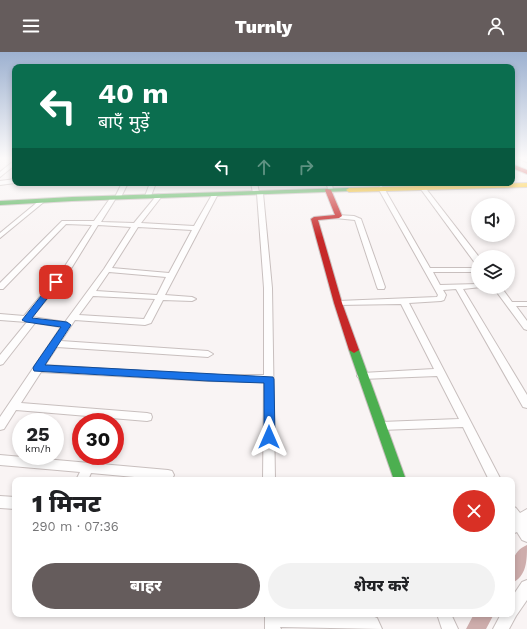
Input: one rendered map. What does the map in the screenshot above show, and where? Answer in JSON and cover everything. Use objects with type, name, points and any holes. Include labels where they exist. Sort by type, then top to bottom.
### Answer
[{"type":"main road","points":[[515,185],[527,185]]},
{"type":"main road","points":[[0,203],[148,196],[258,193],[329,188],[474,186]]},
{"type":"main road","points":[[329,188],[338,213],[337,217],[319,217],[314,219],[338,303],[362,376],[399,477]]},
{"type":"street","points":[[0,362],[66,270],[95,224],[123,186]]},
{"type":"street","points":[[148,196],[152,186]]},
{"type":"street","points":[[255,186],[258,193],[268,288],[269,477]]},
{"type":"street","points":[[422,187],[471,252]]},
{"type":"street","points":[[338,303],[404,301],[441,298],[442,295],[381,188]]},
{"type":"street","points":[[73,317],[148,321],[215,194]]},
{"type":"street","points":[[0,426],[54,344],[107,270],[136,225],[159,196]]},
{"type":"street","points":[[0,236],[42,201]]},
{"type":"street","points":[[337,217],[358,219],[381,287]]},
{"type":"street","points":[[0,287],[63,222],[198,228]]},
{"type":"street","points":[[107,270],[171,275]]},
{"type":"street","points":[[428,270],[471,270]]},
{"type":"street","points":[[437,288],[471,286]]},
{"type":"street","points":[[458,287],[527,404]]},
{"type":"street","points":[[90,293],[192,299]]},
{"type":"street","points":[[502,294],[527,327]]},
{"type":"street","points":[[404,301],[493,477]]},
{"type":"street","points":[[510,304],[527,304]]},
{"type":"street","points":[[0,317],[67,325]]},
{"type":"street","points":[[54,344],[208,354]]},
{"type":"street","points":[[38,368],[208,378],[269,379]]},
{"type":"street","points":[[362,376],[440,372]]},
{"type":"street","points":[[13,406],[147,417]]},
{"type":"street","points":[[381,426],[466,423]]},
{"type":"street","points":[[0,460],[168,475]]},
{"type":"street","points":[[84,477],[88,468]]},
{"type":"street","points":[[0,502],[12,504]]},
{"type":"street","points":[[517,519],[527,536]]},
{"type":"street","points":[[515,605],[527,587]]},
{"type":"street","points":[[502,629],[508,617]]},
{"type":"street","points":[[273,621],[362,620],[372,623],[374,629]]},
{"type":"waterway","points":[[515,570],[527,553]]},
{"type":"waterway","points":[[475,629],[483,617]]},
{"type":"traffic: fast","points":[[0,203],[72,199],[349,190]]},
{"type":"traffic: fast","points":[[354,350],[399,477]]},
{"type":"traffic: slow","points":[[515,185],[527,185]]},
{"type":"traffic: slow","points":[[349,190],[491,186]]},
{"type":"traffic: jam","points":[[328,190],[339,216],[314,219],[338,303],[354,350]]},
{"type":"route","points":[[56,282],[26,320],[67,325],[38,368],[208,378],[269,379],[269,437]]}]
